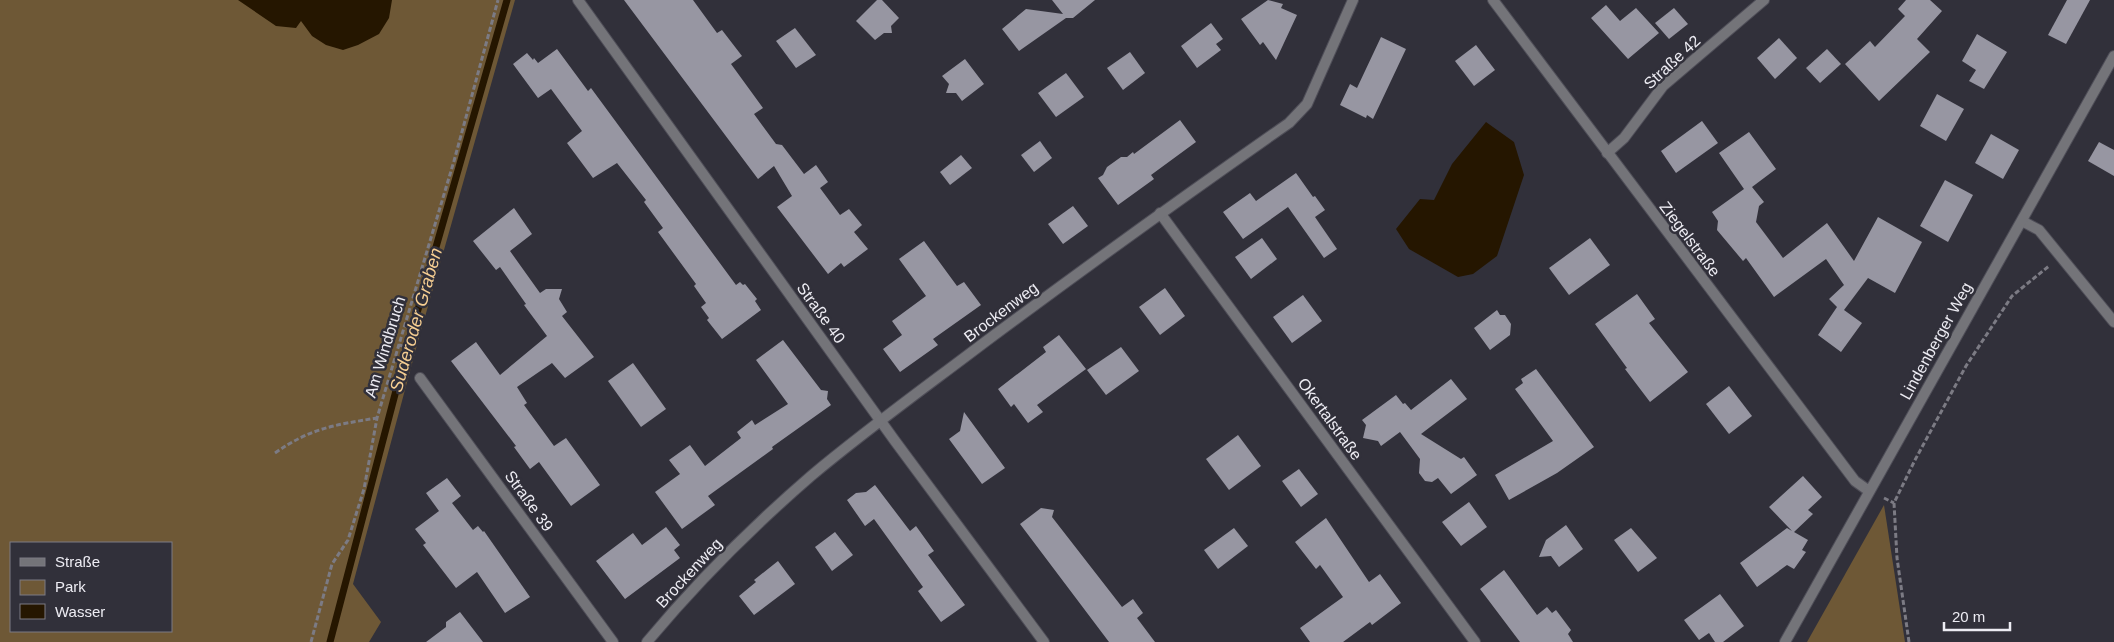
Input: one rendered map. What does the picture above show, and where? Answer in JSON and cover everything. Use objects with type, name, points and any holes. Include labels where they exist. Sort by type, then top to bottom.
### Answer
[{"type":"street","name":"Straße 40","points":[[578,0],[880,420],[1044,642]]},
{"type":"street","name":"Brockenweg","points":[[648,642],[686,595],[746,535],[810,476],[880,420],[1160,213],[1289,124],[1306,104],[1353,0]]},
{"type":"street","name":"Ziegelstraße","points":[[1493,0],[1606,153],[1855,481],[1869,490]]},
{"type":"street","name":"Straße 42","points":[[1606,153],[1624,138],[1663,86],[1764,0]]},
{"type":"street","name":"Lindenberger Weg","points":[[1785,642],[2114,56]]},
{"type":"street","name":"Okertalstraße","points":[[1160,213],[1475,642]]},
{"type":"street","points":[[2022,221],[2039,230],[2114,322]]},
{"type":"street","name":"Straße 39","points":[[420,378],[613,642]]},
{"type":"path","name":"Am Windbruch","points":[[310,642],[332,564],[348,540],[364,489],[376,418],[454,161],[498,0]]},
{"type":"path","points":[[1909,642],[1896,558],[1894,503],[1966,366],[2012,296],[2061,256]]},
{"type":"path","points":[[398,345],[410,348]]},
{"type":"path","points":[[275,453],[297,438],[329,426],[376,418]]},
{"type":"green space","points":[[0,0],[515,0],[417,345],[353,584],[381,622],[369,642],[0,642]]},
{"type":"green space","points":[[1884,505],[1905,642],[1807,642]]},
{"type":"water","points":[[238,0],[392,0],[389,18],[379,34],[358,45],[343,50],[326,45],[312,36],[301,21],[296,28],[276,26]]},
{"type":"water","points":[[1486,122],[1514,142],[1524,175],[1497,256],[1473,274],[1458,277],[1409,249],[1396,229],[1420,199],[1434,200],[1452,164]]},
{"type":"building","points":[[624,0],[693,0],[717,33],[722,30],[742,56],[731,64],[763,108],[754,114],[776,144],[782,145],[804,174],[816,165],[828,182],[820,188],[840,215],[849,209],[862,225],[854,232],[868,249],[844,267],[841,263],[828,274],[777,207],[792,196],[774,166],[758,179]]},
{"type":"building","points":[[877,0],[882,0],[899,18],[891,26],[892,33],[884,33],[875,40],[856,21]]},
{"type":"building","points":[[1052,0],[1095,0],[1073,18],[1066,18],[1019,51],[1002,29],[1026,9],[1063,14]]},
{"type":"building","points":[[1268,0],[1283,4],[1281,8],[1297,15],[1276,60],[1263,42],[1260,45],[1241,19]]},
{"type":"building","points":[[1906,0],[1930,0],[1942,11],[1917,39],[1930,52],[1879,101],[1845,64],[1870,41],[1875,47],[1905,16],[1898,9]]},
{"type":"building","points":[[2067,0],[2090,0],[2066,44],[2048,35]]},
{"type":"building","points":[[1606,5],[1620,21],[1636,8],[1659,33],[1628,59],[1591,18]]},
{"type":"building","points":[[1674,8],[1688,24],[1669,39],[1655,23]]},
{"type":"building","points":[[1211,23],[1223,39],[1216,44],[1221,50],[1197,68],[1181,46]]},
{"type":"building","points":[[795,28],[816,55],[796,68],[776,41]]},
{"type":"building","points":[[1977,34],[2007,52],[1984,89],[1969,81],[1976,70],[1962,61]]},
{"type":"building","points":[[1381,37],[1406,49],[1373,119],[1367,115],[1366,118],[1340,105],[1350,84],[1357,88]]},
{"type":"building","points":[[1779,38],[1797,58],[1775,79],[1757,58]]},
{"type":"building","points":[[1476,45],[1495,70],[1474,86],[1455,61]]},
{"type":"building","points":[[557,49],[588,91],[591,88],[736,285],[740,282],[743,285],[745,284],[757,299],[755,301],[761,310],[722,339],[707,320],[709,318],[701,307],[706,303],[694,286],[696,284],[658,232],[663,228],[644,202],[646,200],[617,163],[593,178],[567,143],[582,131],[551,89],[538,98],[513,64],[527,53],[538,63]]},
{"type":"building","points":[[1827,49],[1841,64],[1820,83],[1806,68]]},
{"type":"building","points":[[1130,52],[1145,73],[1123,90],[1107,68]]},
{"type":"building","points":[[965,59],[984,84],[962,101],[956,93],[946,93],[949,84],[942,76]]},
{"type":"building","points":[[1066,73],[1084,97],[1056,117],[1038,93]]},
{"type":"building","points":[[1937,94],[1964,109],[1946,141],[1920,126]]},
{"type":"building","points":[[1180,120],[1196,142],[1151,175],[1154,179],[1118,205],[1098,178],[1103,175],[1107,167],[1121,157],[1127,157],[1133,152],[1134,154]]},
{"type":"building","points":[[1702,121],[1718,143],[1676,173],[1661,151]]},
{"type":"building","points":[[1749,132],[1776,169],[1752,187],[1764,202],[1759,206],[1756,222],[1783,258],[1827,223],[1854,261],[1878,217],[1922,242],[1895,293],[1868,278],[1844,310],[1862,323],[1841,352],[1818,335],[1837,307],[1829,299],[1844,285],[1826,259],[1774,297],[1746,258],[1743,261],[1717,230],[1718,221],[1712,212],[1744,189],[1719,153]]},
{"type":"building","points":[[1991,134],[2019,150],[2003,179],[1975,163]]},
{"type":"building","points":[[1040,141],[1052,158],[1034,172],[1021,155]]},
{"type":"building","points":[[2099,142],[2114,150],[2114,176],[2088,161]]},
{"type":"building","points":[[961,155],[972,168],[950,185],[940,172]]},
{"type":"building","points":[[1296,173],[1325,210],[1315,217],[1337,249],[1324,258],[1288,207],[1243,239],[1223,212],[1250,193],[1256,201]]},
{"type":"building","points":[[1945,180],[1973,195],[1948,242],[1920,226]]},
{"type":"building","points":[[1073,206],[1088,226],[1063,244],[1048,224]]},
{"type":"building","points":[[514,208],[532,234],[510,251],[540,293],[546,289],[562,289],[559,299],[567,312],[562,316],[594,357],[565,378],[552,363],[517,387],[527,403],[524,405],[554,446],[566,438],[600,485],[571,506],[539,462],[530,469],[514,447],[516,446],[451,361],[476,342],[500,375],[547,336],[524,305],[526,304],[500,267],[496,270],[473,241]]},
{"type":"building","points":[[1262,238],[1277,259],[1251,279],[1235,257]]},
{"type":"building","points":[[1590,238],[1610,265],[1569,295],[1549,268]]},
{"type":"building","points":[[924,241],[957,286],[964,282],[981,305],[933,339],[938,345],[900,372],[883,349],[902,335],[892,321],[926,296],[899,259]]},
{"type":"building","points":[[1165,288],[1185,316],[1160,335],[1139,307]]},
{"type":"building","points":[[1637,294],[1655,319],[1649,323],[1688,372],[1650,402],[1595,324]]},
{"type":"building","points":[[1303,295],[1322,321],[1292,343],[1273,317]]},
{"type":"building","points":[[1497,310],[1500,315],[1505,315],[1511,324],[1510,335],[1490,350],[1474,328]]},
{"type":"building","points":[[1059,335],[1086,369],[1037,405],[1043,412],[1028,423],[1014,404],[1011,407],[998,389],[1046,352],[1043,347]]},
{"type":"building","points":[[783,340],[821,390],[828,391],[827,399],[831,405],[708,496],[715,505],[682,529],[655,492],[680,474],[669,460],[690,445],[705,466],[741,438],[737,432],[752,420],[755,425],[788,404],[756,360]]},
{"type":"building","points":[[1121,347],[1139,371],[1106,395],[1087,370]]},
{"type":"building","points":[[633,363],[666,409],[641,427],[608,381]]},
{"type":"building","points":[[1536,369],[1594,447],[1557,473],[1509,500],[1495,475],[1553,441],[1515,389],[1523,383],[1521,379]]},
{"type":"building","points":[[1451,379],[1467,399],[1421,434],[1461,459],[1464,457],[1477,475],[1451,494],[1438,478],[1432,482],[1425,481],[1419,473],[1420,459],[1400,432],[1381,446],[1378,441],[1363,438],[1366,425],[1362,420],[1396,395],[1411,410]]},
{"type":"building","points":[[1729,386],[1752,416],[1729,434],[1706,404]]},
{"type":"building","points":[[964,412],[1005,468],[982,484],[949,439],[960,431]]},
{"type":"building","points":[[1238,435],[1261,466],[1229,490],[1206,459]]},
{"type":"building","points":[[1299,469],[1318,494],[1301,507],[1282,481]]},
{"type":"building","points":[[1803,476],[1822,497],[1808,510],[1813,514],[1794,532],[1808,540],[1802,550],[1806,552],[1794,569],[1787,565],[1757,587],[1740,563],[1787,528],[1792,531],[1769,507]]},
{"type":"building","points":[[447,478],[461,496],[452,503],[473,530],[478,526],[484,531],[530,597],[505,613],[477,572],[456,588],[423,545],[426,543],[415,529],[439,511],[426,493]]},
{"type":"building","points":[[875,485],[910,531],[916,526],[934,551],[928,555],[965,605],[941,622],[918,591],[923,587],[874,519],[865,526],[847,500],[856,493],[866,492]]},
{"type":"building","points":[[1469,502],[1487,527],[1461,546],[1442,522]]},
{"type":"building","points":[[1041,508],[1054,510],[1052,517],[1122,607],[1133,599],[1143,613],[1137,618],[1155,642],[1109,642],[1020,524]]},
{"type":"building","points":[[1326,518],[1369,582],[1380,574],[1401,603],[1372,625],[1370,622],[1343,642],[1310,642],[1300,628],[1343,597],[1320,565],[1316,569],[1295,542]]},
{"type":"building","points":[[1566,525],[1583,549],[1559,567],[1551,556],[1539,557],[1546,540]]},
{"type":"building","points":[[666,527],[680,545],[674,550],[680,558],[625,599],[596,561],[633,533],[642,545]]},
{"type":"building","points":[[1234,528],[1248,546],[1218,569],[1204,550]]},
{"type":"building","points":[[1631,528],[1657,558],[1638,572],[1614,540]]},
{"type":"building","points":[[835,532],[853,555],[832,571],[815,547]]},
{"type":"building","points":[[778,561],[795,584],[754,615],[739,596],[756,582],[754,580]]},
{"type":"building","points":[[1504,570],[1537,615],[1547,607],[1552,613],[1556,610],[1571,630],[1568,634],[1573,642],[1520,642],[1480,589]]},
{"type":"building","points":[[1720,594],[1744,626],[1723,642],[1715,642],[1709,633],[1699,640],[1684,620]]},
{"type":"building","points":[[460,612],[483,642],[426,642],[446,627],[446,622]]},
{"type":"waterway","name":"Suderoder Graben","points":[[330,642],[409,341],[507,0]]}]
